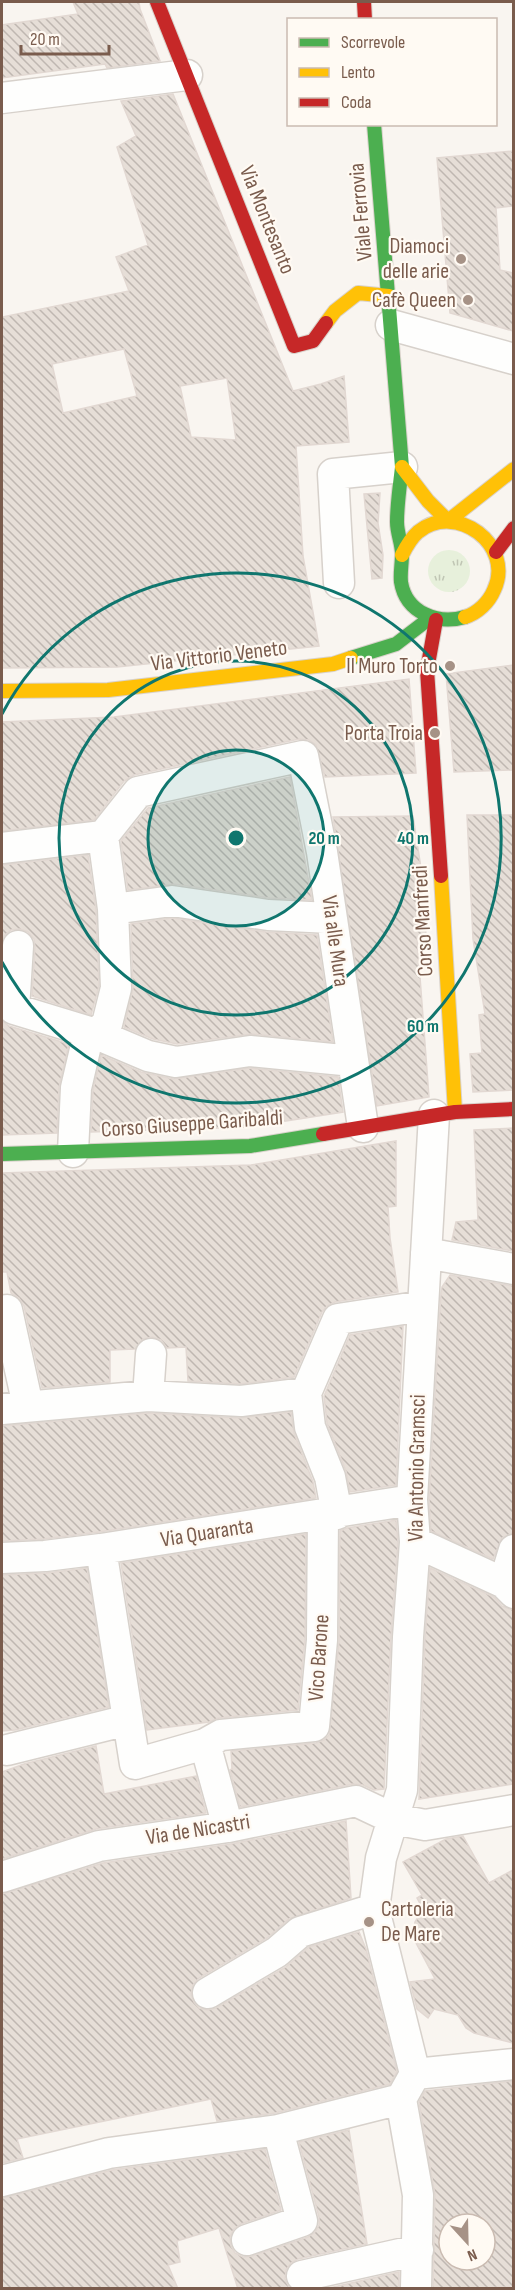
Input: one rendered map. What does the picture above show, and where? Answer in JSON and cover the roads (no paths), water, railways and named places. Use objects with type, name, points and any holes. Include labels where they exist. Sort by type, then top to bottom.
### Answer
[{"type":"street","name":"Via Montesanto","points":[[157,2],[294,346],[313,341],[335,311],[358,293],[390,310]]},
{"type":"street","points":[[364,2],[365,18]]},
{"type":"street","points":[[2,99],[187,75]]},
{"type":"street","name":"Viale Ferrovia","points":[[374,126],[402,467],[397,522],[402,555]]},
{"type":"street","points":[[390,310],[513,359]]},
{"type":"street","points":[[339,583],[333,474],[402,467],[428,501],[448,521]]},
{"type":"street","points":[[448,521],[513,469]]},
{"type":"street","points":[[448,521],[468,525],[485,536],[496,552],[501,589],[478,613],[465,619],[451,622],[433,619],[414,608],[403,592],[399,574],[402,555],[409,542],[420,531],[433,524],[448,521]]},
{"type":"street","points":[[496,552],[513,528]]},
{"type":"street","name":"Via Vittorio Veneto","points":[[2,691],[108,690],[333,664],[396,644],[433,619]]},
{"type":"street","name":"Corso Manfredi","points":[[433,619],[427,670],[437,798],[444,1114]]},
{"type":"street","name":"Via alle Mura","points":[[103,836],[138,792],[303,756],[332,918],[363,1127]]},
{"type":"street","points":[[2,848],[103,836],[113,909],[116,988],[107,1024],[87,1041],[76,1088],[73,1152]]},
{"type":"street","points":[[113,909],[172,901],[268,915],[332,918]]},
{"type":"street","points":[[18,946],[14,1010],[96,1034],[148,1056],[176,1062],[250,1051],[353,1061]]},
{"type":"street","name":"Corso Giuseppe Garibaldi","points":[[2,1154],[250,1146],[444,1114],[513,1109]]},
{"type":"street","name":"Via Antonio Gramsci","points":[[374,1909],[381,1858],[402,1790],[408,1637],[415,1542],[412,1500],[426,1253],[444,1114]]},
{"type":"street","points":[[426,1253],[513,1269]]},
{"type":"street","points":[[330,1515],[330,1477],[310,1426],[306,1393],[338,1319],[423,1306]]},
{"type":"street","points":[[2,1311],[7,1310],[15,1408],[148,1396],[241,1401],[306,1393]]},
{"type":"street","points":[[148,1396],[151,1354]]},
{"type":"street","name":"Via Quaranta","points":[[2,1557],[45,1556],[101,1549],[330,1515],[412,1500]]},
{"type":"street","name":"Vico Barone","points":[[205,1744],[222,1735],[314,1726],[330,1515]]},
{"type":"street","points":[[415,1542],[509,1588],[513,1550]]},
{"type":"street","points":[[101,1549],[135,1764],[205,1744],[228,1827]]},
{"type":"street","points":[[8,1750],[128,1720]]},
{"type":"street","name":"Via de Nicastri","points":[[2,1877],[99,1846],[228,1827],[356,1801],[394,1819],[425,1825],[513,1810]]},
{"type":"street","points":[[208,1993],[277,1952],[300,1932],[374,1909],[408,2087],[418,2195],[416,2289]]},
{"type":"street","points":[[2,2181],[109,2153],[278,2130],[408,2087],[513,2064]]},
{"type":"street","points":[[248,2240],[302,2221],[278,2130]]},
{"type":"street","points":[[302,2276],[418,2250]]},
{"type":"place","name":"Diamoci delle arie","points":[[461,259]]},
{"type":"place","name":"Cafè Queen","points":[[468,300]]},
{"type":"place","name":"Il Muro Torto","points":[[450,666]]},
{"type":"place","name":"Porta Troia","points":[[435,733]]},
{"type":"place","name":"Cartoleria De Mare","points":[[369,1922]]}]
